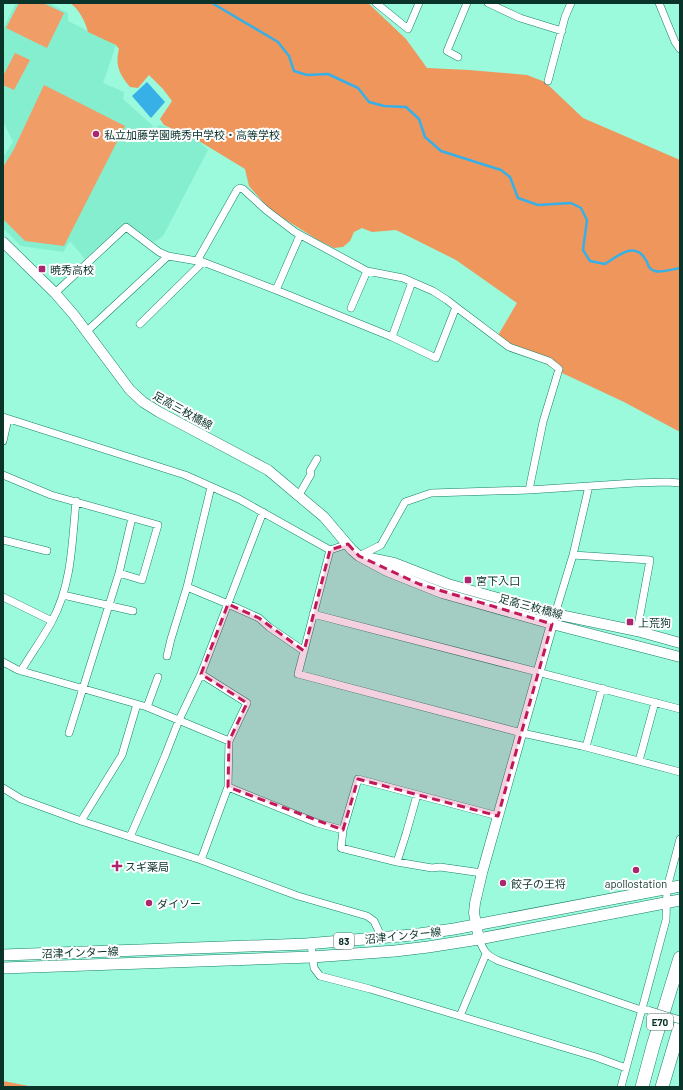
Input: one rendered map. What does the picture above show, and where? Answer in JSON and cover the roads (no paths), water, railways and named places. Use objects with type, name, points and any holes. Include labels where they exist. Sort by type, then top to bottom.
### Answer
[{"type":"highway","name":"E70","points":[[642,1087],[680,958]]},
{"type":"highway","name":"E70","points":[[662,1087],[680,1026]]},
{"type":"main road","name":"足高三枚橋線","points":[[3,242],[55,293],[74,315],[130,390],[143,402],[268,470],[324,517],[359,556],[387,571],[442,593],[552,624],[680,657]]},
{"type":"main road","name":"足高三枚橋線","points":[[359,556],[394,563],[448,584],[555,614],[637,631],[680,643]]},
{"type":"main road","points":[[479,939],[474,913],[475,903],[482,873],[552,624]]},
{"type":"main road","name":"沼津インター線","points":[[3,955],[311,944],[412,935],[476,925],[680,886]]},
{"type":"main road","name":"沼津インター線","points":[[3,968],[312,957],[408,949],[479,939],[680,900]]},
{"type":"street","points":[[376,3],[408,29],[419,3]]},
{"type":"street","points":[[458,57],[447,51],[467,3]]},
{"type":"street","points":[[488,3],[496,5],[520,18],[562,31]]},
{"type":"street","points":[[548,81],[571,3]]},
{"type":"street","points":[[659,3],[675,42],[680,49]]},
{"type":"street","points":[[140,324],[200,262],[237,190],[243,188],[266,210],[300,234],[367,271],[403,278],[434,291],[509,346],[550,361],[559,369],[543,422],[529,490]]},
{"type":"street","points":[[55,293],[126,227],[159,252],[168,256],[200,262],[276,290],[392,337],[436,358],[456,307]]},
{"type":"street","points":[[276,290],[300,234]]},
{"type":"street","points":[[86,332],[168,256]]},
{"type":"street","points":[[351,308],[367,271]]},
{"type":"street","points":[[392,337],[412,282]]},
{"type":"street","points":[[3,440],[6,418],[185,475],[238,499],[330,550],[348,544]]},
{"type":"street","points":[[299,495],[311,474],[310,471],[317,458]]},
{"type":"street","points":[[3,475],[51,495],[158,525],[142,580],[119,573]]},
{"type":"street","points":[[359,556],[381,545],[405,502],[431,493],[529,490],[635,483],[680,483]]},
{"type":"street","points":[[552,624],[573,555],[589,486]]},
{"type":"street","points":[[167,656],[187,587],[211,487]]},
{"type":"street","points":[[21,671],[52,621],[63,595],[71,565],[76,501]]},
{"type":"street","points":[[130,837],[165,756],[178,720],[201,674],[263,512]]},
{"type":"street","points":[[69,733],[119,573],[132,518]]},
{"type":"street","points":[[3,540],[47,551]]},
{"type":"street","points":[[330,550],[298,674],[522,733],[586,747],[680,772]]},
{"type":"street","points":[[573,555],[650,560],[637,631]]},
{"type":"street","points":[[187,587],[259,618],[269,627],[304,651]]},
{"type":"street","points":[[63,595],[134,611]]},
{"type":"street","points":[[3,597],[52,621]]},
{"type":"street","points":[[313,614],[680,709]]},
{"type":"street","points":[[3,662],[21,671],[146,707],[229,741]]},
{"type":"street","points":[[201,674],[247,703],[229,741],[228,787],[201,860]]},
{"type":"street","points":[[146,707],[158,678]]},
{"type":"street","points":[[586,747],[602,688]]},
{"type":"street","points":[[639,761],[655,702]]},
{"type":"street","points":[[81,821],[122,755],[137,704]]},
{"type":"street","points":[[482,873],[440,867],[432,868],[397,862],[341,848],[343,830],[358,779],[498,816]]},
{"type":"street","points":[[228,787],[317,823],[343,830]]},
{"type":"street","points":[[3,788],[21,799]]},
{"type":"street","points":[[3,795],[21,799],[81,821],[201,860],[298,896],[367,916],[374,921],[382,938]]},
{"type":"street","points":[[397,862],[417,795]]},
{"type":"street","points":[[621,1087],[644,1010],[666,920],[667,888],[680,840]]},
{"type":"street","points":[[479,939],[483,951],[499,961],[644,1010],[680,1020]]},
{"type":"street","points":[[311,944],[314,968],[320,976],[370,989],[460,1016],[596,1057],[626,1068]]},
{"type":"street","points":[[460,1016],[486,954]]},
{"type":"water","points":[[147,82],[165,102],[151,118],[132,96]]},
{"type":"waterway","points":[[212,3],[278,42],[289,56],[294,71],[307,75],[328,74],[358,88],[369,102],[384,106],[406,107],[419,119],[425,137],[441,151],[501,170],[510,177],[518,198],[538,205],[571,203],[581,208],[587,220],[583,250],[590,261],[605,264],[627,251],[633,251],[643,255],[648,265],[653,270],[660,272],[680,268]]},
{"type":"place","name":"私立加藤学園暁秀中学校・高等学校","points":[[96,134]]},
{"type":"place","name":"暁秀高校","points":[[42,269]]},
{"type":"place","name":"宮下入口","points":[[468,580]]},
{"type":"place","name":"上荒狗","points":[[630,622]]},
{"type":"place","name":"スギ薬局","points":[[117,866]]},
{"type":"place","name":"apollostation","points":[[636,870]]},
{"type":"place","name":"餃子の王将","points":[[503,883]]},
{"type":"place","name":"ダイソー","points":[[149,903]]}]
